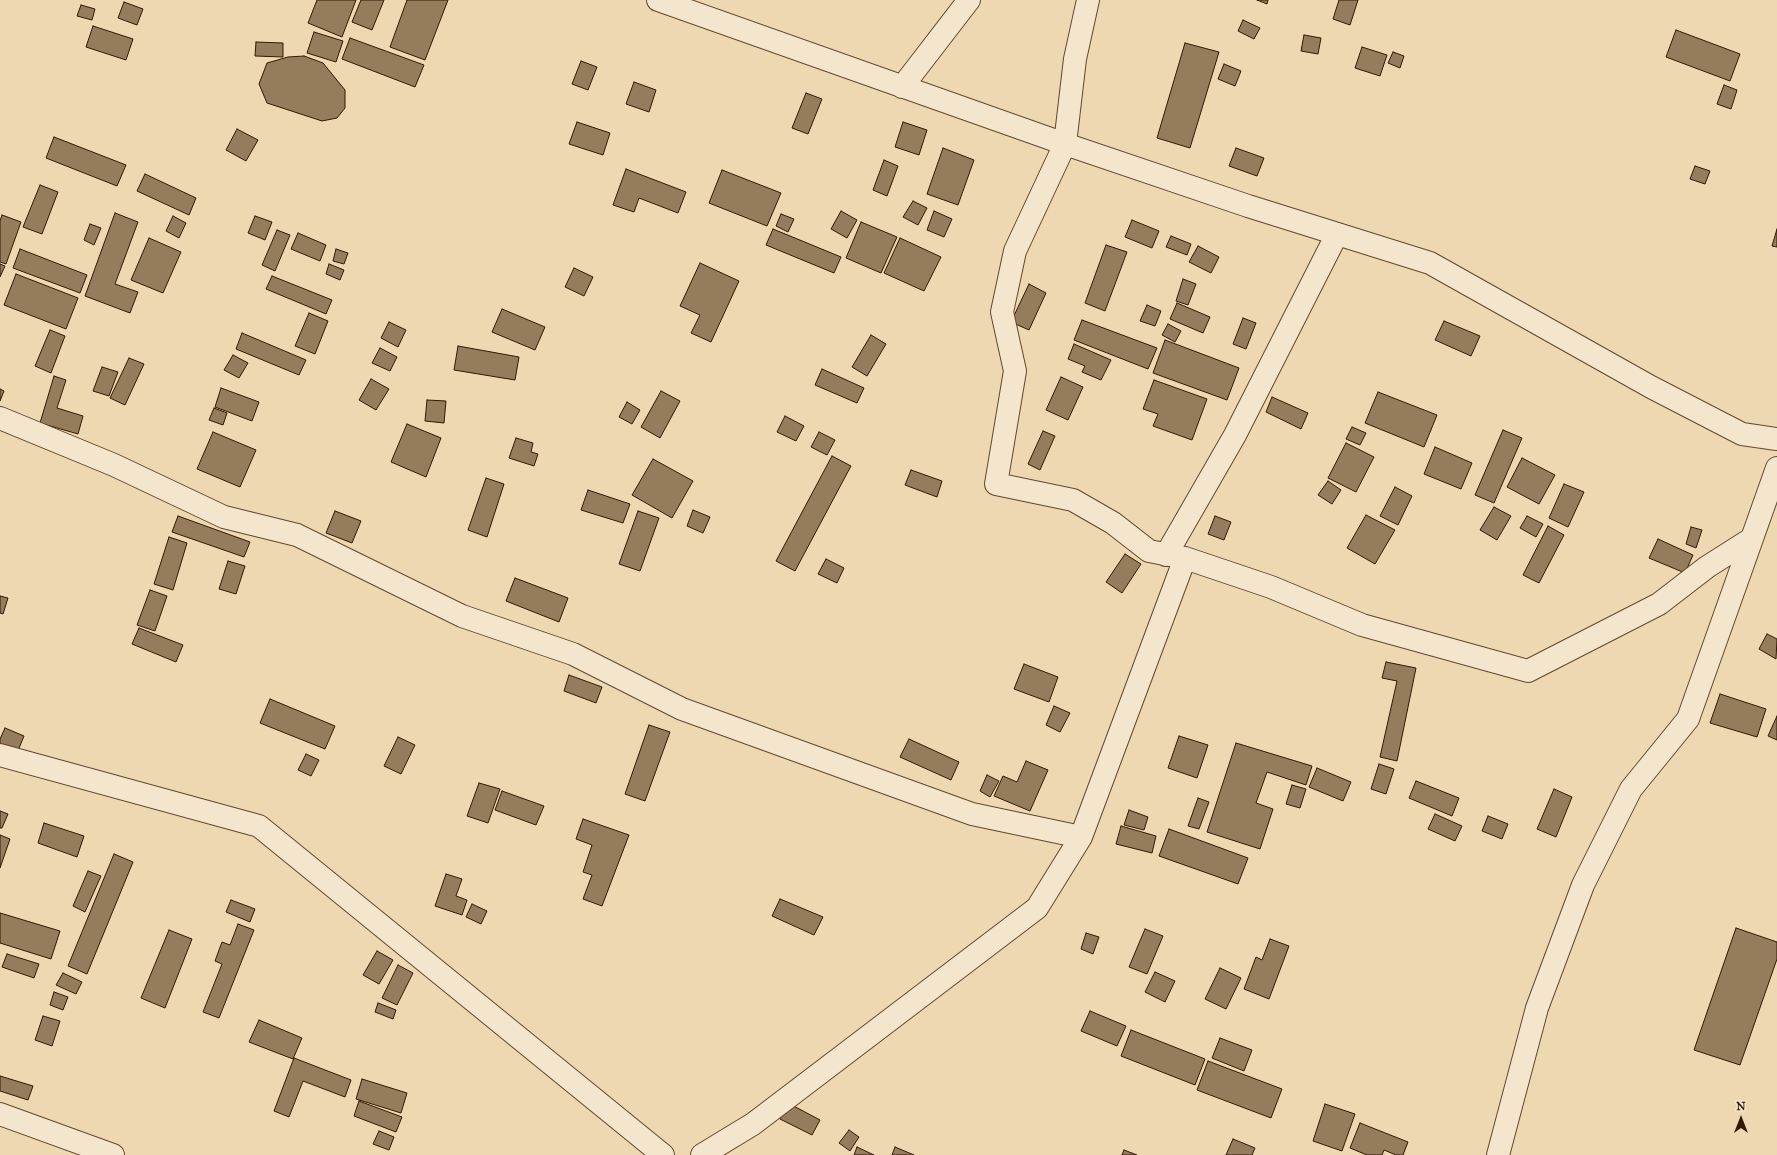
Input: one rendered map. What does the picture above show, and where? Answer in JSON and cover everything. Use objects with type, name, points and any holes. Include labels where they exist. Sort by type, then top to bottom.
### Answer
[{"type":"street","points":[[658,0],[1065,144],[1248,206],[1430,263],[1651,387],[1742,434],[1777,439]]},
{"type":"street","points":[[902,87],[969,0]]},
{"type":"street","points":[[1088,0],[1075,59],[1065,144],[1015,251],[1002,312],[1015,371],[996,484],[1073,500],[1113,523],[1149,551],[1176,556],[1271,587],[1362,625],[1528,671],[1659,604],[1707,567],[1751,539]]},
{"type":"street","points":[[702,1155],[753,1124],[1037,908],[1081,837],[1176,556],[1235,435],[1337,234]]},
{"type":"street","points":[[0,418],[114,465],[224,517],[297,535],[462,616],[573,654],[682,709],[972,814],[1081,837]]},
{"type":"street","points":[[1498,1155],[1537,1008],[1583,885],[1631,789],[1688,719],[1722,627],[1751,539],[1777,468]]},
{"type":"street","points":[[0,754],[259,826],[663,1155]]},
{"type":"street","points":[[0,1114],[113,1155]]},
{"type":"building","points":[[317,0],[356,0],[342,37],[308,23]]},
{"type":"building","points":[[361,0],[384,0],[372,30],[352,22]]},
{"type":"building","points":[[407,0],[448,0],[425,60],[390,47]]},
{"type":"building","points":[[1257,0],[1268,0],[1267,4]]},
{"type":"building","points":[[1339,0],[1358,0],[1350,25],[1333,19]]},
{"type":"building","points":[[124,2],[143,9],[137,25],[118,18]]},
{"type":"building","points":[[81,5],[95,9],[92,20],[77,16]]},
{"type":"building","points":[[1243,20],[1260,28],[1254,39],[1238,31]]},
{"type":"building","points":[[93,26],[133,39],[126,60],[86,47]]},
{"type":"building","points":[[1676,30],[1740,54],[1730,81],[1666,57]]},
{"type":"building","points":[[314,32],[343,41],[336,62],[307,53]]},
{"type":"building","points":[[1304,35],[1321,38],[1318,54],[1301,51]]},
{"type":"building","points":[[350,38],[424,65],[415,87],[342,59]]},
{"type":"building","points":[[256,42],[283,43],[283,57],[255,56]]},
{"type":"building","points":[[1185,43],[1219,52],[1190,148],[1157,138]]},
{"type":"building","points":[[1362,47],[1387,55],[1380,76],[1355,68]]},
{"type":"building","points":[[1393,52],[1404,56],[1400,68],[1388,63]]},
{"type":"building","points":[[304,56],[323,63],[345,90],[345,108],[337,118],[322,121],[267,103],[259,84],[267,63],[288,57]]},
{"type":"building","points":[[581,61],[597,67],[588,90],[572,84]]},
{"type":"building","points":[[1224,64],[1241,71],[1235,86],[1218,79]]},
{"type":"building","points":[[634,82],[656,90],[649,112],[626,104]]},
{"type":"building","points":[[1724,85],[1737,90],[1731,109],[1717,104]]},
{"type":"building","points":[[806,93],[822,99],[808,134],[792,128]]},
{"type":"building","points":[[577,122],[610,133],[603,155],[569,144]]},
{"type":"building","points":[[903,122],[927,130],[919,155],[895,147]]},
{"type":"building","points":[[237,129],[258,140],[246,161],[226,150]]},
{"type":"building","points":[[54,137],[126,165],[117,186],[46,158]]},
{"type":"building","points":[[943,148],[974,160],[958,205],[927,194]]},
{"type":"building","points":[[1236,148],[1264,158],[1257,176],[1229,166]]},
{"type":"building","points":[[884,160],[898,166],[887,196],[873,190]]},
{"type":"building","points":[[1695,166],[1710,171],[1705,184],[1690,179]]},
{"type":"building","points":[[626,169],[686,192],[678,213],[639,198],[634,212],[613,205]]},
{"type":"building","points":[[722,170],[781,193],[767,226],[709,203]]},
{"type":"building","points":[[145,174],[196,198],[189,215],[137,191]]},
{"type":"building","points":[[40,185],[58,192],[42,234],[23,227]]},
{"type":"building","points":[[913,201],[927,208],[918,225],[903,217]]},
{"type":"building","points":[[841,211],[857,220],[847,238],[831,229]]},
{"type":"building","points":[[934,211],[952,219],[944,237],[927,230]]},
{"type":"building","points":[[115,213],[138,222],[115,284],[138,292],[130,313],[85,296]]},
{"type":"building","points":[[781,214],[794,219],[788,232],[776,226]]},
{"type":"building","points":[[2,215],[21,222],[6,264],[0,262],[0,221]]},
{"type":"building","points":[[173,216],[186,223],[179,238],[166,231]]},
{"type":"building","points":[[255,216],[272,222],[265,240],[248,233]]},
{"type":"building","points":[[1132,220],[1159,231],[1152,248],[1125,237]]},
{"type":"building","points":[[861,222],[897,237],[881,273],[846,258]]},
{"type":"building","points":[[90,224],[101,228],[94,245],[84,240]]},
{"type":"building","points":[[773,229],[841,257],[834,273],[766,245]]},
{"type":"building","points":[[1777,229],[1777,247],[1772,246]]},
{"type":"building","points":[[277,230],[290,235],[275,271],[262,265]]},
{"type":"building","points":[[298,233],[326,245],[320,261],[291,249]]},
{"type":"building","points":[[1171,236],[1191,244],[1187,255],[1166,247]]},
{"type":"building","points":[[149,238],[181,252],[163,293],[131,280]]},
{"type":"building","points":[[900,238],[941,257],[924,291],[884,273]]},
{"type":"building","points":[[1106,245],[1127,252],[1105,311],[1085,303]]},
{"type":"building","points":[[1198,246],[1219,257],[1211,273],[1189,262]]},
{"type":"building","points":[[20,249],[87,275],[80,293],[13,268]]},
{"type":"building","points":[[336,249],[348,253],[344,264],[333,261]]},
{"type":"building","points":[[700,263],[739,281],[711,342],[691,333],[700,315],[680,306]]},
{"type":"building","points":[[0,264],[5,266],[0,277]]},
{"type":"building","points":[[329,264],[344,270],[340,280],[326,274]]},
{"type":"building","points":[[574,268],[593,277],[584,296],[565,287]]},
{"type":"building","points":[[16,274],[78,298],[66,329],[4,305]]},
{"type":"building","points":[[272,276],[332,300],[326,314],[266,289]]},
{"type":"building","points":[[1183,279],[1196,284],[1188,305],[1176,301]]},
{"type":"building","points":[[1029,284],[1046,293],[1029,330],[1011,322]]},
{"type":"building","points":[[1177,303],[1210,317],[1203,333],[1170,319]]},
{"type":"building","points":[[1147,305],[1161,311],[1155,326],[1140,321]]},
{"type":"building","points":[[502,309],[545,327],[535,350],[492,332]]},
{"type":"building","points":[[309,313],[328,321],[315,354],[295,346]]},
{"type":"building","points":[[1243,318],[1256,323],[1246,349],[1233,344]]},
{"type":"building","points":[[1082,320],[1157,348],[1148,369],[1074,340]]},
{"type":"building","points":[[1444,321],[1480,336],[1471,356],[1435,340]]},
{"type":"building","points":[[389,322],[406,330],[398,347],[381,338]]},
{"type":"building","points":[[1168,324],[1181,331],[1175,342],[1162,335]]},
{"type":"building","points":[[50,330],[65,336],[51,373],[35,366]]},
{"type":"building","points":[[242,333],[306,360],[299,375],[236,349]]},
{"type":"building","points":[[871,335],[886,344],[867,376],[852,367]]},
{"type":"building","points":[[1165,340],[1239,368],[1227,400],[1153,373]]},
{"type":"building","points":[[1074,344],[1111,360],[1101,380],[1082,372],[1085,366],[1068,359]]},
{"type":"building","points":[[458,346],[519,357],[515,380],[454,370]]},
{"type":"building","points":[[380,348],[397,357],[390,371],[372,363]]},
{"type":"building","points":[[233,355],[248,363],[239,378],[224,370]]},
{"type":"building","points":[[129,358],[144,364],[125,405],[110,398]]},
{"type":"building","points":[[102,367],[118,372],[109,396],[93,391]]},
{"type":"building","points":[[822,369],[864,388],[857,403],[815,385]]},
{"type":"building","points":[[54,376],[66,380],[57,408],[83,416],[78,434],[40,423]]},
{"type":"building","points":[[1061,377],[1083,387],[1068,420],[1046,410]]},
{"type":"building","points":[[371,379],[389,389],[376,410],[359,400]]},
{"type":"building","points":[[1154,380],[1207,399],[1192,440],[1153,426],[1158,414],[1143,409]]},
{"type":"building","points":[[221,388],[259,402],[252,421],[215,407]]},
{"type":"building","points":[[0,389],[4,391],[0,401]]},
{"type":"building","points":[[661,391],[680,401],[660,438],[641,427]]},
{"type":"building","points":[[1378,392],[1437,415],[1424,447],[1365,423]]},
{"type":"building","points":[[1272,397],[1308,413],[1301,429],[1266,412]]},
{"type":"building","points":[[427,400],[446,401],[444,423],[425,421]]},
{"type":"building","points":[[627,402],[640,410],[632,424],[619,417]]},
{"type":"building","points":[[214,408],[227,413],[223,425],[209,420]]},
{"type":"building","points":[[785,416],[804,426],[796,441],[777,432]]},
{"type":"building","points":[[407,424],[441,438],[426,477],[391,462]]},
{"type":"building","points":[[1352,427],[1366,433],[1360,445],[1346,439]]},
{"type":"building","points":[[1503,430],[1522,438],[1494,503],[1475,495]]},
{"type":"building","points":[[1043,431],[1055,436],[1040,470],[1028,464]]},
{"type":"building","points":[[213,432],[256,450],[240,487],[197,469]]},
{"type":"building","points":[[819,432],[835,440],[827,455],[811,447]]},
{"type":"building","points":[[516,438],[533,443],[531,452],[538,454],[534,466],[509,458]]},
{"type":"building","points":[[1346,443],[1374,457],[1356,492],[1328,478]]},
{"type":"building","points":[[1435,447],[1472,463],[1461,489],[1424,474]]},
{"type":"building","points":[[832,456],[851,466],[795,571],[776,561]]},
{"type":"building","points":[[1522,458],[1555,475],[1539,504],[1507,487]]},
{"type":"building","points":[[653,459],[693,481],[672,518],[632,495]]},
{"type":"building","points":[[911,470],[942,481],[937,497],[905,485]]},
{"type":"building","points":[[486,478],[504,484],[487,537],[468,530]]},
{"type":"building","points":[[1328,481],[1341,490],[1332,504],[1318,495]]},
{"type":"building","points":[[1564,484],[1584,492],[1568,527],[1549,518]]},
{"type":"building","points":[[1395,487],[1412,496],[1398,525],[1380,516]]},
{"type":"building","points":[[588,490],[630,504],[623,523],[581,510]]},
{"type":"building","points":[[1494,507],[1511,516],[1497,540],[1480,530]]},
{"type":"building","points":[[693,510],[710,517],[703,533],[687,526]]},
{"type":"building","points":[[335,511],[361,521],[352,543],[326,533]]},
{"type":"building","points":[[638,511],[659,518],[640,571],[619,564]]},
{"type":"building","points":[[1366,515],[1395,530],[1375,564],[1347,548]]},
{"type":"building","points":[[178,516],[250,542],[244,557],[172,532]]},
{"type":"building","points":[[1215,516],[1231,522],[1224,540],[1208,534]]},
{"type":"building","points":[[1527,516],[1543,524],[1536,537],[1520,528]]},
{"type":"building","points":[[1548,526],[1564,535],[1539,583],[1523,575]]},
{"type":"building","points":[[1691,527],[1702,530],[1696,548],[1686,544]]},
{"type":"building","points":[[169,537],[187,543],[173,590],[154,584]]},
{"type":"building","points":[[1658,539],[1693,555],[1685,573],[1649,558]]},
{"type":"building","points":[[1125,554],[1141,564],[1122,593],[1106,582]]},
{"type":"building","points":[[826,559],[844,568],[837,583],[818,574]]},
{"type":"building","points":[[228,561],[245,566],[236,594],[219,589]]},
{"type":"building","points":[[515,578],[568,598],[559,622],[506,601]]},
{"type":"building","points":[[150,590],[167,596],[155,631],[137,625]]},
{"type":"building","points":[[0,596],[8,598],[3,614],[0,613]]},
{"type":"building","points":[[139,628],[183,645],[176,662],[132,644]]},
{"type":"building","points":[[1767,634],[1777,639],[1776,659],[1759,649]]},
{"type":"building","points":[[1386,662],[1416,668],[1397,761],[1380,757],[1397,681],[1382,678]]},
{"type":"building","points":[[1024,664],[1058,677],[1049,702],[1014,689]]},
{"type":"building","points":[[569,675],[602,687],[596,703],[564,691]]},
{"type":"building","points":[[1720,694],[1766,709],[1757,737],[1710,723]]},
{"type":"building","points":[[270,699],[335,726],[325,749],[260,723]]},
{"type":"building","points":[[1054,706],[1070,713],[1060,732],[1046,725]]},
{"type":"building","points":[[1777,716],[1777,740],[1768,736]]},
{"type":"building","points":[[649,725],[670,732],[645,801],[625,794]]},
{"type":"building","points":[[5,728],[24,736],[17,753],[0,746],[0,739]]},
{"type":"building","points":[[1179,736],[1208,745],[1197,778],[1168,768]]},
{"type":"building","points":[[398,737],[415,745],[401,774],[384,766]]},
{"type":"building","points":[[909,739],[959,762],[951,780],[900,757]]},
{"type":"building","points":[[1236,743],[1312,766],[1306,785],[1267,772],[1256,803],[1273,809],[1260,849],[1207,832]]},
{"type":"building","points":[[306,754],[319,760],[311,776],[298,770]]},
{"type":"building","points":[[1026,761],[1048,770],[1030,811],[994,796],[1003,776],[1017,782]]},
{"type":"building","points":[[1379,764],[1394,769],[1386,794],[1371,789]]},
{"type":"building","points":[[1317,768],[1351,782],[1343,801],[1309,787]]},
{"type":"building","points":[[987,775],[999,781],[990,797],[980,791]]},
{"type":"building","points":[[1416,781],[1459,798],[1452,816],[1409,798]]},
{"type":"building","points":[[479,783],[500,789],[488,823],[467,816]]},
{"type":"building","points":[[1292,785],[1306,789],[1300,808],[1286,804]]},
{"type":"building","points":[[1554,789],[1572,797],[1556,837],[1537,829]]},
{"type":"building","points":[[502,791],[544,806],[536,825],[495,810]]},
{"type":"building","points":[[1198,798],[1209,802],[1199,829],[1188,826]]},
{"type":"building","points":[[1129,810],[1148,817],[1144,830],[1124,825]]},
{"type":"building","points":[[0,811],[8,814],[2,828],[0,828]]},
{"type":"building","points":[[1435,814],[1462,826],[1455,841],[1428,829]]},
{"type":"building","points":[[1488,816],[1508,824],[1502,839],[1482,831]]},
{"type":"building","points":[[583,819],[629,835],[602,906],[583,899],[592,875],[583,872],[592,845],[576,839]]},
{"type":"building","points":[[44,823],[84,836],[77,857],[38,843]]},
{"type":"building","points":[[1121,826],[1156,836],[1152,853],[1116,844]]},
{"type":"building","points":[[1169,829],[1248,858],[1238,884],[1159,856]]},
{"type":"building","points":[[0,835],[10,839],[0,868]]},
{"type":"building","points":[[114,854],[133,862],[87,974],[68,966]]},
{"type":"building","points":[[88,871],[101,876],[85,912],[73,906]]},
{"type":"building","points":[[446,874],[462,879],[456,896],[467,900],[462,915],[435,906]]},
{"type":"building","points":[[780,899],[823,917],[814,935],[772,916]]},
{"type":"building","points":[[231,900],[255,909],[250,922],[226,912]]},
{"type":"building","points":[[472,904],[487,911],[481,924],[466,917]]},
{"type":"building","points":[[0,913],[60,931],[51,959],[0,943]]},
{"type":"building","points":[[238,924],[254,930],[219,1018],[203,1012],[222,964],[215,961],[222,942],[230,945]]},
{"type":"building","points":[[1736,928],[1777,942],[1777,959],[1740,1065],[1694,1050]]},
{"type":"building","points":[[1145,929],[1163,936],[1147,974],[1129,967]]},
{"type":"building","points":[[169,930],[192,939],[165,1008],[141,998]]},
{"type":"building","points":[[1086,933],[1099,937],[1093,954],[1081,949]]},
{"type":"building","points":[[1270,939],[1289,946],[1269,999],[1244,989],[1256,957],[1262,960]]},
{"type":"building","points":[[377,951],[393,960],[379,984],[363,975]]},
{"type":"building","points":[[7,954],[39,964],[34,978],[2,967]]},
{"type":"building","points":[[398,965],[413,973],[397,1005],[382,998]]},
{"type":"building","points":[[1220,968],[1241,978],[1226,1009],[1205,999]]},
{"type":"building","points":[[1155,972],[1175,981],[1165,1002],[1145,992]]},
{"type":"building","points":[[63,973],[82,982],[76,994],[56,985]]},
{"type":"building","points":[[54,992],[68,997],[63,1010],[50,1005]]},
{"type":"building","points":[[378,1003],[396,1010],[393,1019],[375,1012]]},
{"type":"building","points":[[1090,1011],[1126,1026],[1117,1046],[1081,1031]]},
{"type":"building","points":[[43,1016],[60,1021],[52,1046],[35,1040]]},
{"type":"building","points":[[259,1020],[302,1038],[293,1059],[249,1042]]},
{"type":"building","points":[[1131,1030],[1205,1059],[1195,1085],[1121,1056]]},
{"type":"building","points":[[1220,1038],[1252,1050],[1244,1071],[1212,1058]]},
{"type":"building","points":[[294,1058],[351,1080],[345,1097],[303,1081],[289,1117],[274,1111]]},
{"type":"building","points":[[1208,1061],[1282,1089],[1271,1118],[1197,1090]]},
{"type":"building","points":[[0,1076],[33,1086],[28,1100],[0,1091]]},
{"type":"building","points":[[362,1079],[407,1093],[401,1113],[356,1099]]},
{"type":"building","points":[[359,1101],[402,1117],[396,1132],[354,1116]]},
{"type":"building","points":[[788,1103],[820,1120],[812,1135],[780,1119]]},
{"type":"building","points":[[1325,1104],[1355,1114],[1342,1151],[1313,1141]]},
{"type":"building","points":[[1360,1123],[1408,1142],[1403,1155],[1396,1155],[1384,1150],[1382,1155],[1367,1155],[1350,1148]]},
{"type":"building","points":[[849,1130],[859,1137],[850,1151],[839,1143]]},
{"type":"building","points":[[379,1131],[394,1137],[389,1150],[373,1144]]},
{"type":"building","points":[[1233,1139],[1255,1148],[1252,1155],[1226,1155]]},
{"type":"building","points":[[857,1147],[874,1155],[854,1155]]},
{"type":"building","points":[[895,1147],[914,1155],[892,1155]]},
{"type":"building","points":[[1124,1150],[1137,1155],[1122,1155]]}]
